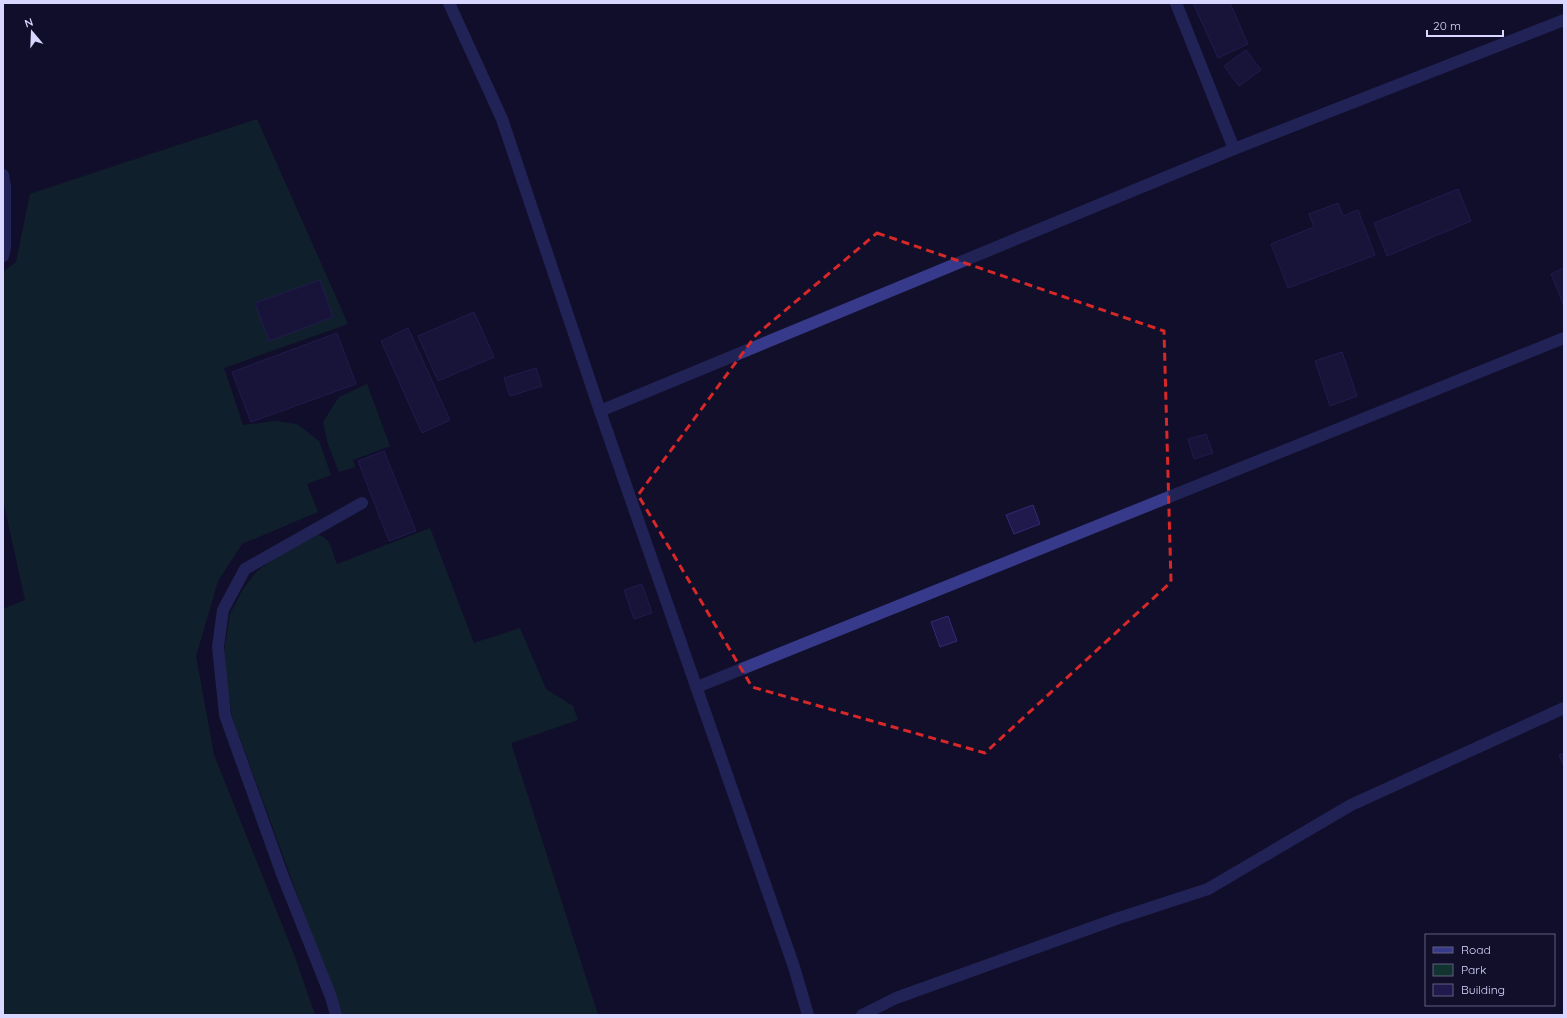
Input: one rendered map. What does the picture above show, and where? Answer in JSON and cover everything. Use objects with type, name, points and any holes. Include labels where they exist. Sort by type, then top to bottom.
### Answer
[{"type":"street","points":[[450,3],[502,119],[600,411],[791,960],[808,1015]]},
{"type":"street","points":[[1176,3],[1234,149]]},
{"type":"street","points":[[600,411],[1234,149],[1564,20]]},
{"type":"street","points":[[3,175],[5,186],[5,248],[3,256]]},
{"type":"street","points":[[697,687],[1564,338]]},
{"type":"street","points":[[336,1015],[282,874],[225,715],[218,647],[224,610],[245,569],[362,502]]},
{"type":"street","points":[[862,1015],[896,998],[1116,919],[1208,889],[1352,805],[1564,708]]},
{"type":"highlighted area","points":[[877,233],[1164,331],[1171,582],[985,753],[752,687],[638,495],[756,335]]},
{"type":"green space","points":[[257,119],[348,324],[224,368],[243,425],[275,421],[297,424],[319,441],[331,475],[307,484],[318,512],[242,544],[218,581],[196,656],[214,755],[295,957],[315,1015],[3,1015],[3,609],[25,600],[3,500],[3,272],[16,262],[30,194]]},
{"type":"green space","points":[[367,384],[390,446],[353,460],[355,467],[339,472],[328,444],[323,422],[339,397]]},
{"type":"green space","points":[[430,528],[474,643],[520,628],[546,689],[573,706],[578,720],[511,743],[598,1015],[340,1015],[232,716],[223,659],[230,614],[243,589],[257,571],[283,553],[318,535],[326,539],[329,543],[337,564]]},
{"type":"building","points":[[1193,3],[1230,3],[1248,44],[1218,58]]},
{"type":"building","points":[[1246,50],[1261,70],[1239,86],[1224,66]]},
{"type":"building","points":[[1458,189],[1471,221],[1387,256],[1374,223]]},
{"type":"building","points":[[1338,203],[1343,216],[1358,210],[1375,255],[1288,288],[1271,244],[1314,227],[1309,214]]},
{"type":"building","points":[[1564,268],[1564,306],[1551,274]]},
{"type":"building","points":[[320,280],[333,317],[269,341],[255,303]]},
{"type":"building","points":[[474,312],[494,357],[438,381],[418,336]]},
{"type":"building","points":[[408,328],[450,420],[422,433],[381,341]]},
{"type":"building","points":[[337,333],[356,384],[251,422],[232,372]]},
{"type":"building","points":[[1342,352],[1357,396],[1330,406],[1315,361]]},
{"type":"building","points":[[536,368],[542,386],[510,396],[504,378]]},
{"type":"building","points":[[1206,434],[1213,453],[1194,459],[1188,439]]},
{"type":"building","points":[[384,451],[416,531],[389,541],[358,461]]},
{"type":"building","points":[[1033,505],[1040,524],[1014,534],[1006,515]]},
{"type":"building","points":[[642,584],[652,613],[634,619],[624,590]]},
{"type":"building","points":[[948,616],[957,641],[940,647],[931,622]]},
{"type":"building","points":[[1564,753],[1564,767],[1559,755]]}]
